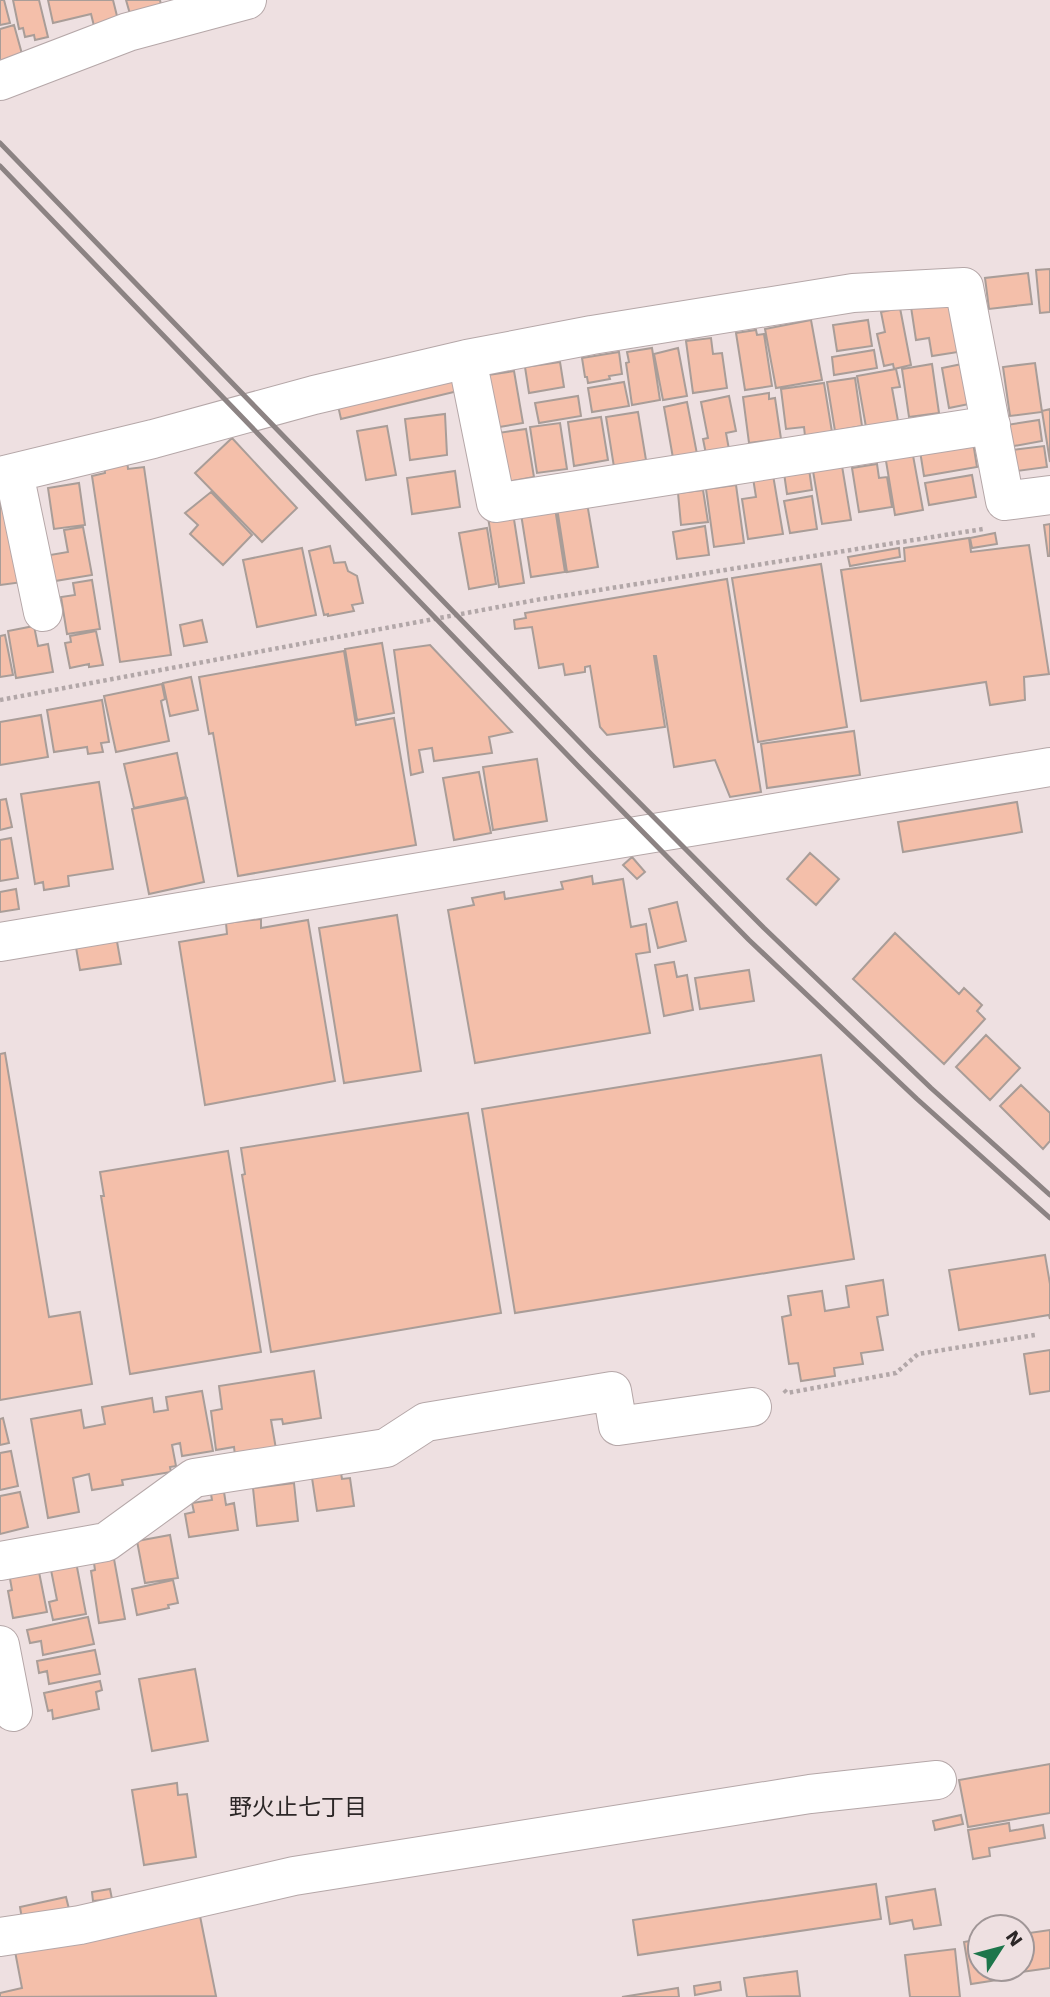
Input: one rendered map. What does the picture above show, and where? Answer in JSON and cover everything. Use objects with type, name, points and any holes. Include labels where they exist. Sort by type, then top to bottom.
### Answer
[{"type":"street","points":[[0,81],[128,32],[247,0]]},
{"type":"street","points":[[43,612],[7,475],[467,359],[592,335],[853,293],[964,286],[1005,501],[1050,495]]},
{"type":"street","points":[[467,359],[496,503],[991,425]]},
{"type":"street","points":[[0,942],[1050,766]]},
{"type":"street","points":[[0,1560],[106,1542],[194,1478],[386,1448],[426,1422],[612,1391],[618,1426],[765,1396]]},
{"type":"street","points":[[0,1645],[13,1712]]},
{"type":"street","points":[[0,1937],[79,1925],[294,1876],[810,1794],[937,1780]]},
{"type":"path","points":[[0,700],[536,600],[996,528]]},
{"type":"path","points":[[765,1396],[896,1374],[918,1354],[1035,1335]]},
{"type":"building","points":[[0,0],[4,0],[10,23],[0,25]]},
{"type":"building","points":[[13,0],[39,0],[48,37],[35,40],[34,35],[25,37],[23,28],[19,29]]},
{"type":"building","points":[[48,0],[113,0],[118,20],[94,26],[91,14],[53,23]]},
{"type":"building","points":[[126,0],[160,0],[161,5],[130,14]]},
{"type":"building","points":[[14,25],[22,54],[0,65],[0,29]]},
{"type":"building","points":[[1050,269],[1050,312],[1040,313],[1036,270]]},
{"type":"building","points":[[1028,273],[1032,304],[989,309],[985,278]]},
{"type":"building","points":[[949,303],[958,352],[932,356],[929,338],[916,340],[911,307]]},
{"type":"building","points":[[900,308],[911,365],[894,369],[893,364],[884,366],[877,334],[885,332],[881,312]]},
{"type":"building","points":[[811,320],[822,380],[776,388],[765,329]]},
{"type":"building","points":[[868,320],[872,346],[837,351],[833,325]]},
{"type":"building","points":[[756,330],[757,335],[764,334],[772,386],[745,390],[736,333]]},
{"type":"building","points":[[711,338],[713,354],[722,353],[727,388],[693,393],[686,341]]},
{"type":"building","points":[[652,348],[660,400],[632,405],[627,352]]},
{"type":"building","points":[[678,348],[687,396],[663,400],[654,354]]},
{"type":"building","points":[[874,350],[877,368],[834,375],[832,357]]},
{"type":"building","points":[[619,352],[622,374],[588,383],[582,358]]},
{"type":"building","points":[[560,362],[564,387],[529,393],[525,367]]},
{"type":"building","points":[[1035,363],[1042,412],[1010,416],[1003,367]]},
{"type":"building","points":[[453,364],[458,391],[341,419],[335,392]]},
{"type":"building","points":[[932,364],[939,413],[909,417],[902,369]]},
{"type":"building","points":[[962,364],[969,404],[949,408],[942,368]]},
{"type":"building","points":[[896,369],[900,387],[892,388],[898,421],[866,427],[857,376]]},
{"type":"building","points":[[514,371],[523,423],[493,428],[488,375]]},
{"type":"building","points":[[855,378],[862,426],[835,431],[827,382]]},
{"type":"building","points":[[624,382],[629,406],[592,412],[588,388]]},
{"type":"building","points":[[824,383],[832,432],[805,436],[804,427],[786,429],[781,389]]},
{"type":"building","points":[[769,393],[769,399],[775,398],[781,439],[749,443],[743,397]]},
{"type":"building","points":[[578,396],[581,416],[539,423],[535,403]]},
{"type":"building","points":[[729,396],[736,431],[726,433],[730,455],[707,459],[703,439],[708,438],[701,402]]},
{"type":"building","points":[[687,402],[697,454],[673,458],[664,407]]},
{"type":"building","points":[[1050,409],[1050,462],[1042,411]]},
{"type":"building","points":[[638,412],[646,460],[614,467],[606,417]]},
{"type":"building","points":[[445,414],[447,455],[410,460],[405,419]]},
{"type":"building","points":[[601,417],[608,460],[574,466],[568,422]]},
{"type":"building","points":[[1039,420],[1042,441],[1003,448],[1000,426]]},
{"type":"building","points":[[560,423],[567,469],[537,473],[530,427]]},
{"type":"building","points":[[387,426],[396,475],[366,480],[357,431]]},
{"type":"building","points":[[526,429],[534,477],[506,482],[498,433]]},
{"type":"building","points":[[232,438],[297,508],[262,542],[195,473]]},
{"type":"building","points":[[973,442],[977,467],[924,476],[920,451]]},
{"type":"building","points":[[1044,446],[1047,467],[1017,471],[1005,451]]},
{"type":"building","points":[[912,450],[923,510],[895,515],[885,455]]},
{"type":"building","points":[[127,460],[128,469],[144,467],[171,655],[120,662],[92,476],[105,473],[104,464]]},
{"type":"building","points":[[877,464],[879,478],[887,477],[892,507],[859,512],[852,468]]},
{"type":"building","points":[[842,466],[851,520],[822,524],[813,471]]},
{"type":"building","points":[[809,469],[812,490],[787,494],[784,473]]},
{"type":"building","points":[[455,471],[460,507],[412,514],[407,478]]},
{"type":"building","points":[[773,475],[783,534],[748,539],[742,499],[756,497],[753,478]]},
{"type":"building","points":[[972,475],[976,497],[929,505],[925,483]]},
{"type":"building","points":[[79,483],[85,525],[54,529],[48,488]]},
{"type":"building","points":[[736,485],[744,543],[714,547],[706,489]]},
{"type":"building","points":[[703,490],[708,522],[681,525],[678,493]]},
{"type":"building","points":[[211,492],[252,535],[223,565],[190,534],[198,525],[185,513]]},
{"type":"building","points":[[812,496],[817,529],[790,533],[784,501]]},
{"type":"building","points":[[0,497],[23,582],[0,585]]},
{"type":"building","points":[[587,503],[598,567],[567,572],[557,508]]},
{"type":"building","points":[[555,508],[565,572],[531,577],[521,514]]},
{"type":"building","points":[[513,513],[524,583],[499,587],[488,517]]},
{"type":"building","points":[[1050,524],[1050,556],[1048,556],[1044,525]]},
{"type":"building","points":[[705,526],[709,555],[677,559],[673,532]]},
{"type":"building","points":[[83,527],[92,575],[55,581],[50,555],[68,552],[64,530]]},
{"type":"building","points":[[487,528],[496,584],[469,589],[459,533]]},
{"type":"building","points":[[995,533],[997,544],[972,548],[970,538]]},
{"type":"building","points":[[969,538],[971,552],[1029,545],[1049,674],[1024,677],[1025,700],[990,705],[986,682],[861,701],[841,570],[905,561],[904,548]]},
{"type":"building","points":[[330,546],[334,563],[345,562],[348,571],[357,576],[363,603],[352,605],[354,611],[328,616],[324,615],[309,551]]},
{"type":"building","points":[[302,548],[316,615],[257,627],[243,560]]},
{"type":"building","points":[[899,548],[900,557],[850,566],[848,557]]},
{"type":"building","points":[[821,564],[847,727],[758,742],[732,578]]},
{"type":"building","points":[[727,579],[761,792],[730,797],[715,760],[674,767],[656,656],[665,727],[607,735],[600,727],[590,666],[585,667],[585,672],[565,675],[563,664],[539,668],[532,627],[515,629],[514,620],[526,618],[525,613]]},
{"type":"building","points":[[92,580],[100,629],[67,634],[61,597],[75,595],[73,583]]},
{"type":"building","points":[[202,620],[207,642],[184,646],[180,625]]},
{"type":"building","points":[[34,626],[38,646],[48,644],[53,672],[16,678],[8,631]]},
{"type":"building","points":[[96,631],[103,665],[89,667],[89,664],[70,668],[65,643],[71,642],[70,636]]},
{"type":"building","points":[[5,635],[13,675],[0,677],[0,636]]},
{"type":"building","points":[[382,643],[394,713],[357,720],[345,649]]},
{"type":"building","points":[[430,645],[512,732],[489,737],[492,753],[434,761],[432,748],[419,750],[423,772],[411,775],[394,650]]},
{"type":"building","points":[[344,651],[356,725],[394,718],[416,845],[238,876],[213,733],[209,734],[199,677]]},
{"type":"building","points":[[191,677],[198,710],[170,716],[163,683]]},
{"type":"building","points":[[162,684],[165,699],[161,701],[169,741],[116,752],[104,696]]},
{"type":"building","points":[[102,700],[109,742],[101,743],[103,752],[88,754],[87,747],[54,752],[47,710]]},
{"type":"building","points":[[41,715],[48,757],[0,765],[0,722]]},
{"type":"building","points":[[854,731],[860,775],[767,788],[761,744]]},
{"type":"building","points":[[177,753],[186,797],[134,808],[124,764]]},
{"type":"building","points":[[537,759],[547,821],[493,830],[483,767]]},
{"type":"building","points":[[479,772],[491,833],[454,840],[443,778]]},
{"type":"building","points":[[99,782],[113,869],[68,876],[69,886],[44,890],[43,882],[35,884],[21,794]]},
{"type":"building","points":[[187,798],[204,882],[149,894],[132,809]]},
{"type":"building","points":[[6,799],[12,827],[0,830],[0,800]]},
{"type":"building","points":[[1017,802],[1022,832],[903,852],[898,822]]},
{"type":"building","points":[[11,838],[18,878],[0,881],[0,840]]},
{"type":"building","points":[[810,853],[839,879],[816,905],[787,879]]},
{"type":"building","points":[[632,857],[645,872],[637,879],[623,865]]},
{"type":"building","points":[[592,876],[593,884],[623,879],[631,927],[646,924],[650,952],[636,954],[650,1033],[475,1063],[448,910],[474,905],[472,898],[504,892],[505,899],[563,889],[561,882]]},
{"type":"building","points":[[16,889],[19,909],[0,912],[0,892]]},
{"type":"building","points":[[677,902],[686,941],[658,948],[649,909]]},
{"type":"building","points":[[397,915],[421,1071],[344,1083],[319,928]]},
{"type":"building","points":[[261,919],[261,928],[308,920],[335,1081],[205,1105],[179,942],[227,934],[226,923]]},
{"type":"building","points":[[895,933],[959,994],[964,988],[982,1005],[977,1011],[985,1019],[944,1064],[853,979]]},
{"type":"building","points":[[116,936],[121,964],[80,970],[75,942]]},
{"type":"building","points":[[674,962],[677,977],[687,975],[693,1010],[664,1016],[655,965]]},
{"type":"building","points":[[749,970],[754,1001],[700,1009],[695,978]]},
{"type":"building","points":[[986,1035],[1020,1068],[990,1100],[956,1067]]},
{"type":"building","points":[[5,1053],[49,1317],[80,1312],[92,1384],[0,1400],[0,1054]]},
{"type":"building","points":[[821,1055],[854,1259],[515,1313],[482,1109]]},
{"type":"building","points":[[1021,1085],[1050,1113],[1050,1141],[1043,1149],[1000,1106]]},
{"type":"building","points":[[468,1113],[501,1313],[271,1352],[242,1175],[245,1174],[241,1148]]},
{"type":"building","points":[[228,1151],[261,1352],[130,1374],[101,1196],[104,1196],[100,1172]]},
{"type":"building","points":[[1045,1255],[1050,1284],[1050,1319],[1049,1315],[959,1330],[949,1270]]},
{"type":"building","points":[[883,1280],[888,1315],[877,1317],[883,1350],[861,1353],[863,1364],[834,1368],[835,1376],[801,1381],[798,1363],[789,1364],[782,1317],[791,1315],[788,1296],[822,1291],[825,1311],[849,1307],[846,1286]]},
{"type":"building","points":[[1050,1350],[1050,1391],[1030,1394],[1024,1354]]},
{"type":"building","points":[[314,1371],[321,1418],[283,1424],[282,1419],[271,1420],[276,1449],[235,1455],[234,1447],[216,1450],[211,1411],[222,1409],[219,1386]]},
{"type":"building","points":[[202,1391],[213,1451],[182,1456],[180,1443],[172,1445],[176,1466],[170,1467],[171,1472],[122,1480],[123,1485],[92,1490],[89,1474],[73,1478],[79,1512],[48,1518],[31,1419],[81,1410],[84,1428],[105,1424],[102,1407],[152,1398],[154,1412],[168,1410],[166,1397]]},
{"type":"building","points":[[3,1418],[9,1443],[0,1445],[0,1419]]},
{"type":"building","points":[[11,1451],[18,1486],[0,1490],[0,1453]]},
{"type":"building","points":[[341,1473],[342,1479],[350,1478],[354,1506],[317,1511],[312,1478]]},
{"type":"building","points":[[294,1483],[298,1521],[257,1526],[253,1488]]},
{"type":"building","points":[[20,1492],[28,1527],[0,1534],[0,1496]]},
{"type":"building","points":[[224,1492],[226,1505],[234,1503],[238,1530],[189,1537],[185,1514],[194,1512],[192,1503],[212,1500],[211,1494]]},
{"type":"building","points":[[170,1535],[178,1578],[145,1583],[137,1541]]},
{"type":"building","points":[[114,1559],[125,1619],[99,1623],[91,1571],[95,1570],[94,1563]]},
{"type":"building","points":[[76,1562],[86,1614],[53,1620],[49,1602],[57,1600],[51,1570]]},
{"type":"building","points":[[38,1567],[47,1612],[13,1618],[8,1591],[12,1590],[9,1573]]},
{"type":"building","points":[[173,1580],[178,1603],[168,1605],[169,1608],[137,1615],[132,1589]]},
{"type":"building","points":[[88,1617],[94,1644],[43,1655],[41,1641],[30,1643],[27,1630]]},
{"type":"building","points":[[95,1650],[100,1674],[49,1684],[47,1671],[39,1673],[37,1661]]},
{"type":"building","points":[[195,1669],[208,1741],[152,1751],[139,1679]]},
{"type":"building","points":[[100,1681],[102,1690],[96,1692],[99,1709],[53,1719],[52,1710],[48,1711],[44,1693]]},
{"type":"building","points":[[1050,1764],[1050,1813],[968,1827],[959,1780]]},
{"type":"building","points":[[177,1783],[178,1795],[187,1794],[196,1857],[144,1865],[132,1790]]},
{"type":"building","points":[[961,1815],[963,1824],[935,1830],[933,1821]]},
{"type":"building","points":[[1009,1823],[1010,1831],[1043,1825],[1045,1838],[989,1848],[990,1856],[973,1859],[968,1830]]},
{"type":"building","points":[[876,1884],[881,1919],[638,1955],[633,1920]]},
{"type":"building","points":[[110,1889],[112,1899],[93,1901],[92,1892]]},
{"type":"building","points":[[935,1889],[941,1925],[914,1929],[912,1920],[890,1924],[886,1897]]},
{"type":"building","points":[[66,1897],[69,1909],[22,1919],[20,1907]]},
{"type":"building","points":[[200,1916],[216,1996],[0,1997],[0,1993],[22,1988],[14,1946]]},
{"type":"building","points":[[1050,1930],[1050,1968],[1036,1970],[1036,1932]]},
{"type":"building","points":[[955,1949],[960,1997],[910,1997],[905,1955]]},
{"type":"building","points":[[797,1971],[800,1996],[747,1997],[744,1978]]},
{"type":"building","points":[[720,1982],[721,1990],[695,1995],[694,1986]]},
{"type":"building","points":[[678,1988],[679,1997],[622,1997]]},
{"type":"railway","points":[[0,143],[592,755],[764,928],[931,1088],[1050,1195]]},
{"type":"railway","points":[[0,166],[749,940],[917,1099],[1050,1218]]},
{"type":"district","name":"野火止七丁目","points":[[298,1807]]}]
